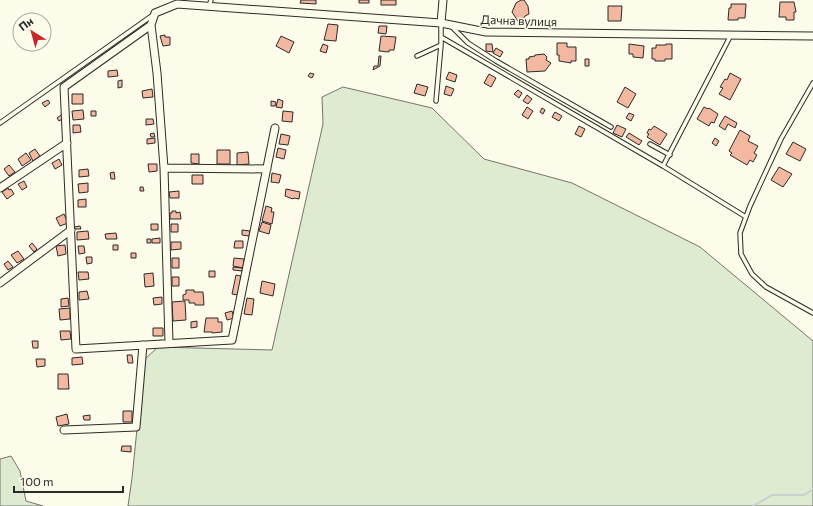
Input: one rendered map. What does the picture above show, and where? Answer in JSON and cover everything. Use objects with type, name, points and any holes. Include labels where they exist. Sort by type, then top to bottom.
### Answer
[{"type":"street","points":[[441,23],[443,0]]},
{"type":"street","name":"Дачна вулиця","points":[[155,13],[177,4],[210,3],[441,23],[486,32],[813,36]]},
{"type":"street","points":[[155,13],[151,26],[157,73],[164,168],[169,343]]},
{"type":"street","points":[[151,26],[64,87],[76,349],[232,340],[275,128]]},
{"type":"street","points":[[0,188],[67,143]]},
{"type":"street","points":[[164,168],[267,169]]},
{"type":"street","points":[[0,283],[71,230]]},
{"type":"street","points":[[64,430],[136,427],[143,345]]},
{"type":"lane","points":[[0,123],[155,13]]},
{"type":"lane","points":[[436,101],[441,45],[441,23]]},
{"type":"lane","points":[[450,25],[468,42],[496,61],[611,127]]},
{"type":"lane","points":[[664,166],[731,35]]},
{"type":"lane","points":[[441,37],[664,166],[746,217]]},
{"type":"lane","points":[[417,56],[441,45]]},
{"type":"lane","points":[[813,83],[782,139],[750,206],[740,233],[741,254],[752,274],[766,287],[813,313]]},
{"type":"lane","points":[[650,144],[670,155]]},
{"type":"green space","points":[[343,87],[432,108],[484,159],[572,183],[700,247],[813,341],[813,506],[128,506],[144,360],[158,347],[272,350],[323,124],[322,97]]},
{"type":"green space","points":[[11,456],[20,471],[26,501],[43,506],[0,506],[0,459]]},
{"type":"building","points":[[301,0],[316,0],[316,4],[300,3]]},
{"type":"building","points":[[359,0],[369,0],[369,3],[359,3]]},
{"type":"building","points":[[381,0],[396,0],[396,5],[381,5]]},
{"type":"building","points":[[524,0],[528,6],[529,14],[519,23],[512,12],[516,3]]},
{"type":"building","points":[[780,2],[794,2],[796,12],[794,12],[794,20],[786,20],[786,17],[779,17]]},
{"type":"building","points":[[731,4],[746,4],[745,18],[728,20],[729,8],[731,8]]},
{"type":"building","points":[[608,6],[622,6],[621,21],[608,21]]},
{"type":"building","points":[[328,24],[338,25],[336,41],[324,40]]},
{"type":"building","points":[[379,26],[387,26],[386,34],[378,33]]},
{"type":"building","points":[[165,35],[165,37],[170,37],[170,45],[163,46],[160,36]]},
{"type":"building","points":[[281,36],[294,42],[289,53],[276,46]]},
{"type":"building","points":[[381,36],[396,37],[394,50],[389,50],[389,52],[379,51]]},
{"type":"building","points":[[557,43],[567,43],[567,47],[576,47],[576,61],[571,61],[571,63],[559,61],[559,55],[557,55]]},
{"type":"building","points":[[323,44],[328,46],[326,53],[320,51]]},
{"type":"building","points":[[486,44],[492,44],[493,52],[486,51]]},
{"type":"building","points":[[629,44],[644,46],[643,58],[633,57],[633,54],[629,54]]},
{"type":"building","points":[[672,44],[672,59],[655,61],[655,59],[652,59],[652,48],[656,48],[656,45]]},
{"type":"building","points":[[496,48],[503,52],[500,57],[493,53]]},
{"type":"building","points":[[544,54],[547,57],[546,60],[551,63],[545,71],[527,72],[526,59],[529,59],[529,57],[535,55]]},
{"type":"building","points":[[379,56],[381,56],[380,66],[373,70],[374,66],[378,66]]},
{"type":"building","points":[[585,59],[589,59],[589,66],[585,66]]},
{"type":"building","points":[[117,70],[118,76],[108,77],[108,71]]},
{"type":"building","points":[[449,72],[457,75],[455,82],[446,79]]},
{"type":"building","points":[[310,73],[314,74],[312,78],[308,76]]},
{"type":"building","points":[[730,73],[741,79],[730,100],[719,94],[723,88],[720,87],[725,79],[727,80]]},
{"type":"building","points":[[489,74],[496,78],[491,87],[484,83]]},
{"type":"building","points":[[122,80],[122,87],[118,88],[118,81]]},
{"type":"building","points":[[417,84],[428,87],[425,96],[414,93]]},
{"type":"building","points":[[446,86],[454,89],[451,96],[444,94]]},
{"type":"building","points":[[625,87],[636,94],[628,108],[617,102]]},
{"type":"building","points":[[152,89],[153,97],[143,98],[142,91]]},
{"type":"building","points":[[518,90],[522,93],[519,98],[514,94]]},
{"type":"building","points":[[72,94],[83,94],[83,104],[72,104]]},
{"type":"building","points":[[527,95],[532,99],[528,104],[523,101]]},
{"type":"building","points":[[278,99],[283,101],[282,108],[276,107]]},
{"type":"building","points":[[48,100],[50,103],[45,107],[42,103]]},
{"type":"building","points":[[271,101],[276,102],[275,106],[271,106]]},
{"type":"building","points":[[527,107],[533,111],[528,119],[522,115]]},
{"type":"building","points":[[704,107],[709,108],[718,114],[714,123],[711,122],[709,126],[697,119]]},
{"type":"building","points":[[542,108],[545,110],[543,114],[540,112]]},
{"type":"building","points":[[83,110],[84,119],[73,120],[72,111]]},
{"type":"building","points":[[91,111],[96,111],[96,116],[91,116]]},
{"type":"building","points":[[283,111],[293,112],[292,122],[282,121]]},
{"type":"building","points":[[555,112],[562,116],[559,121],[552,117]]},
{"type":"building","points":[[629,113],[634,115],[631,121],[626,118]]},
{"type":"building","points":[[61,115],[64,118],[59,121],[57,118]]},
{"type":"building","points":[[725,116],[737,123],[735,128],[728,124],[725,130],[719,126]]},
{"type":"building","points":[[146,119],[153,119],[154,124],[146,125]]},
{"type":"building","points":[[73,125],[80,125],[81,132],[73,133]]},
{"type":"building","points":[[617,125],[626,129],[622,137],[613,133]]},
{"type":"building","points":[[579,126],[585,129],[581,137],[575,134]]},
{"type":"building","points":[[654,126],[667,134],[660,145],[647,137],[649,134],[647,133],[649,129],[651,130]]},
{"type":"building","points":[[740,130],[750,136],[748,141],[758,146],[754,153],[757,155],[753,162],[750,160],[747,165],[730,155],[732,153],[729,151]]},
{"type":"building","points":[[154,133],[155,137],[151,137],[150,134]]},
{"type":"building","points":[[629,133],[642,141],[639,145],[626,137]]},
{"type":"building","points":[[281,134],[290,136],[288,145],[279,144]]},
{"type":"building","points":[[155,138],[155,143],[147,144],[147,139]]},
{"type":"building","points":[[715,138],[719,141],[716,146],[712,143]]},
{"type":"building","points":[[793,142],[806,149],[800,161],[786,154]]},
{"type":"building","points":[[278,148],[286,150],[284,159],[276,157]]},
{"type":"building","points":[[35,149],[40,156],[33,161],[29,153]]},
{"type":"building","points":[[217,150],[230,150],[230,164],[217,164]]},
{"type":"building","points":[[248,152],[249,164],[237,165],[237,153]]},
{"type":"building","points":[[26,153],[31,160],[22,166],[18,159]]},
{"type":"building","points":[[191,154],[199,154],[199,164],[191,163]]},
{"type":"building","points":[[59,159],[62,165],[55,169],[52,163]]},
{"type":"building","points":[[148,164],[157,164],[157,171],[149,172]]},
{"type":"building","points":[[9,165],[15,172],[9,176],[4,169]]},
{"type":"building","points":[[779,167],[792,174],[783,187],[771,180]]},
{"type":"building","points":[[88,169],[89,176],[79,177],[79,170]]},
{"type":"building","points":[[114,172],[115,179],[111,179],[110,173]]},
{"type":"building","points":[[272,173],[281,175],[279,183],[271,182]]},
{"type":"building","points":[[192,175],[203,175],[203,184],[192,184]]},
{"type":"building","points":[[24,181],[27,187],[22,190],[18,184]]},
{"type":"building","points":[[88,183],[88,192],[79,193],[78,184]]},
{"type":"building","points":[[140,187],[143,187],[144,191],[140,191]]},
{"type":"building","points":[[8,188],[9,190],[11,189],[14,194],[7,199],[2,192]]},
{"type":"building","points":[[286,189],[300,192],[299,199],[293,199],[285,196]]},
{"type":"building","points":[[179,191],[179,198],[170,198],[169,192]]},
{"type":"building","points":[[86,199],[86,207],[78,207],[78,200]]},
{"type":"building","points":[[266,206],[272,208],[271,212],[274,212],[272,224],[262,221]]},
{"type":"building","points":[[172,211],[176,211],[176,213],[180,212],[181,219],[170,219],[170,213],[172,213]]},
{"type":"building","points":[[64,214],[68,223],[60,226],[56,218]]},
{"type":"building","points":[[262,222],[271,225],[269,234],[259,231]]},
{"type":"building","points":[[151,224],[158,224],[158,230],[151,230]]},
{"type":"building","points":[[171,224],[178,224],[178,232],[171,232]]},
{"type":"building","points":[[80,226],[81,229],[74,229],[74,227]]},
{"type":"building","points":[[242,230],[250,231],[249,236],[242,235]]},
{"type":"building","points":[[88,231],[89,239],[77,240],[77,232]]},
{"type":"building","points":[[116,233],[117,239],[106,239],[105,234]]},
{"type":"building","points":[[160,238],[160,243],[152,243],[152,239]]},
{"type":"building","points":[[147,239],[151,239],[151,243],[147,243]]},
{"type":"building","points":[[235,241],[243,241],[243,248],[234,248]]},
{"type":"building","points":[[171,242],[181,242],[181,249],[171,250]]},
{"type":"building","points":[[32,243],[37,249],[34,252],[29,246]]},
{"type":"building","points":[[65,245],[66,254],[58,256],[56,246]]},
{"type":"building","points":[[113,245],[118,245],[118,250],[113,250]]},
{"type":"building","points":[[78,246],[84,246],[85,253],[79,254]]},
{"type":"building","points":[[18,251],[24,259],[17,263],[11,255]]},
{"type":"building","points":[[131,253],[136,253],[136,258],[131,258]]},
{"type":"building","points":[[86,257],[92,257],[92,263],[87,264]]},
{"type":"building","points":[[172,258],[179,258],[179,268],[172,268]]},
{"type":"building","points":[[234,258],[244,259],[243,268],[233,266]]},
{"type":"building","points":[[8,261],[13,267],[8,270],[4,264]]},
{"type":"building","points":[[233,267],[243,268],[242,271],[233,270]]},
{"type":"building","points":[[209,271],[215,271],[215,277],[209,277]]},
{"type":"building","points":[[78,272],[88,272],[89,279],[79,280]]},
{"type":"building","points":[[153,273],[154,286],[145,287],[144,274]]},
{"type":"building","points":[[236,275],[241,276],[238,295],[232,294]]},
{"type":"building","points":[[172,277],[179,277],[179,286],[172,286]]},
{"type":"building","points":[[262,281],[275,284],[273,296],[260,293]]},
{"type":"building","points":[[186,290],[203,292],[204,305],[195,305],[195,303],[189,303],[189,300],[183,300],[183,295],[186,294]]},
{"type":"building","points":[[87,291],[89,299],[79,300],[79,292]]},
{"type":"building","points":[[162,297],[162,304],[154,305],[153,298]]},
{"type":"building","points":[[68,298],[69,306],[61,307],[61,299]]},
{"type":"building","points":[[247,298],[254,299],[252,315],[244,314]]},
{"type":"building","points":[[185,301],[186,320],[173,321],[172,302]]},
{"type":"building","points":[[70,308],[70,319],[60,320],[59,309]]},
{"type":"building","points":[[232,311],[234,318],[227,320],[225,313]]},
{"type":"building","points":[[206,318],[218,318],[218,322],[222,322],[222,332],[204,332]]},
{"type":"building","points":[[197,321],[197,327],[191,328],[191,322]]},
{"type":"building","points":[[153,328],[163,328],[163,336],[153,336]]},
{"type":"building","points":[[60,331],[70,331],[71,339],[61,340]]},
{"type":"building","points":[[32,341],[38,341],[38,348],[33,348]]},
{"type":"building","points":[[127,355],[132,355],[133,363],[128,363]]},
{"type":"building","points":[[82,357],[83,364],[72,365],[72,358]]},
{"type":"building","points":[[36,359],[45,359],[45,366],[37,367]]},
{"type":"building","points":[[58,374],[68,374],[69,389],[58,389]]},
{"type":"building","points":[[123,411],[132,411],[132,422],[123,422]]},
{"type":"building","points":[[67,414],[69,424],[58,426],[56,417]]},
{"type":"building","points":[[90,415],[90,420],[84,420],[83,416]]},
{"type":"building","points":[[122,446],[131,446],[131,452],[121,451]]},
{"type":"waterway","points":[[753,506],[772,495],[804,495],[813,489]]}]
